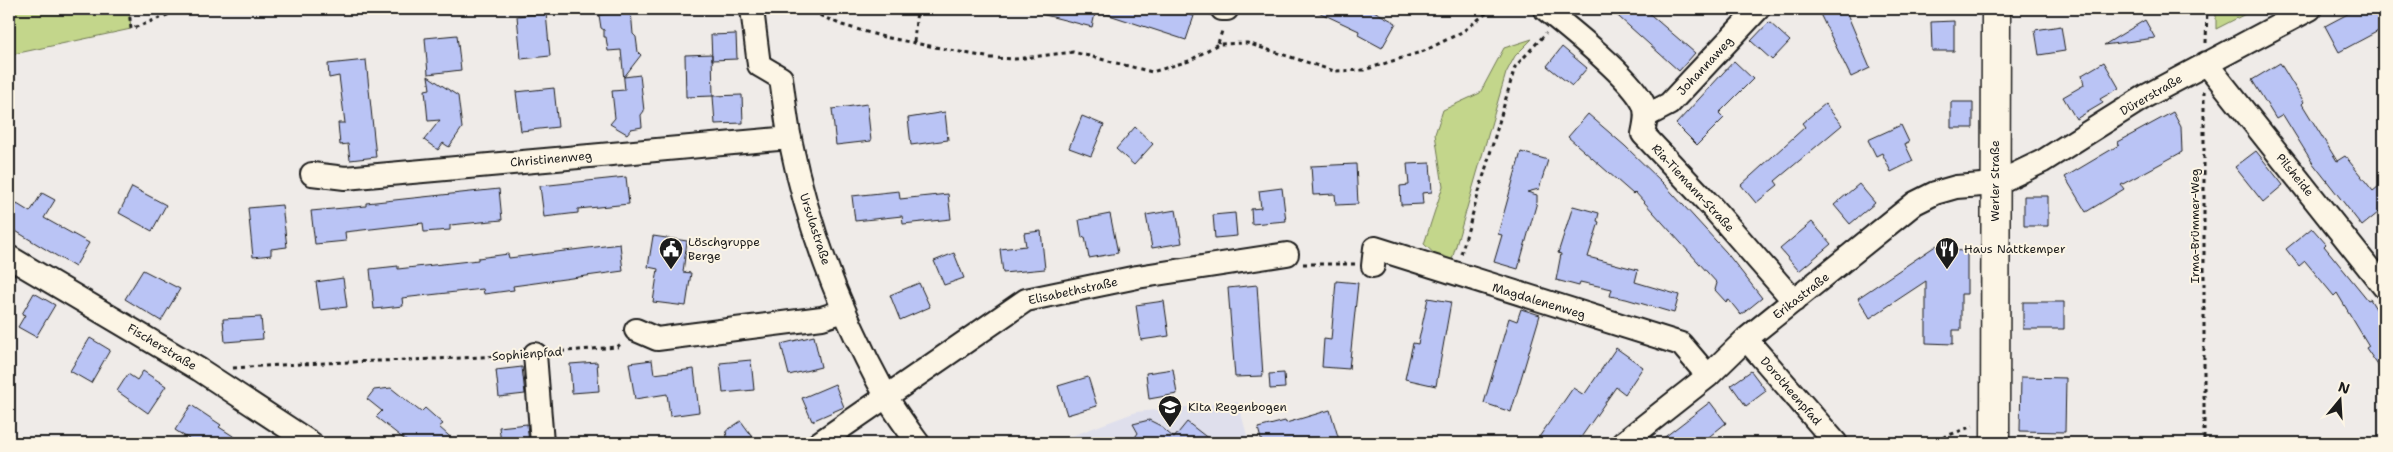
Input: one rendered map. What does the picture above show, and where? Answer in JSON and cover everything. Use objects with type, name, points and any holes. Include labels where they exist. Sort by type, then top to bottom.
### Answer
[{"type":"main road","name":"Werler Straße","points":[[1995,430],[1996,9]]},
{"type":"street","name":"Ursulastraße","points":[[752,9],[759,66],[781,78],[790,138],[807,206],[844,311],[886,397],[918,443]]},
{"type":"street","points":[[1222,9],[1227,9]]},
{"type":"street","name":"Johannaweg","points":[[1646,116],[1669,104],[1758,9]]},
{"type":"street","name":"Dürerstraße","points":[[1995,184],[2043,161],[2146,96],[2310,9]]},
{"type":"street","name":"Ria-Tiemann-Straße","points":[[1552,14],[1620,75],[1643,104],[1646,116],[1643,134],[1711,206],[1794,302]]},
{"type":"street","name":"Pilsheide","points":[[2206,63],[2384,287]]},
{"type":"street","name":"Christinenweg","points":[[312,174],[345,178],[790,138]]},
{"type":"street","name":"Erikastraße","points":[[1623,443],[1708,376],[1746,338],[1794,302],[1915,204],[1935,193],[1956,187],[1995,184]]},
{"type":"street","name":"Magdalenenweg","points":[[1373,266],[1375,248],[1455,273],[1498,289],[1681,344],[1708,376]]},
{"type":"street","name":"Elisabethstraße","points":[[819,443],[1026,300],[1129,279],[1287,254]]},
{"type":"street","name":"Fischerstraße","points":[[9,257],[200,370],[311,443]]},
{"type":"street","points":[[636,330],[657,339],[822,318],[844,311]]},
{"type":"street","name":"Dorotheenpfad","points":[[1746,338],[1836,443]]},
{"type":"street","points":[[535,354],[542,443]]},
{"type":"path","points":[[129,9],[131,29],[183,9]]},
{"type":"path","points":[[805,9],[842,25],[876,35],[991,58],[1015,59],[1073,52],[1152,72],[1189,61],[1218,44],[1247,43],[1334,71],[1364,70],[1424,51],[1462,32],[1492,9]]},
{"type":"path","points":[[914,42],[917,9]]},
{"type":"path","name":"Irma-Brümmer-Weg","points":[[2204,443],[2204,90],[2207,9]]},
{"type":"path","points":[[1455,273],[1515,67],[1552,14]]},
{"type":"path","points":[[1287,254],[1302,264],[1364,264],[1373,266]]},
{"type":"path","name":"Sophienpfad","points":[[200,370],[322,361],[464,358],[616,348],[636,330]]},
{"type":"path","points":[[1928,443],[1995,430]]},
{"type":"shaded area","name":"Kita Regenbogen","points":[[1238,402],[1249,443],[1053,443],[1136,412]]},
{"type":"green space","points":[[9,9],[129,9],[131,29],[9,55]]},
{"type":"green space","points":[[2216,9],[2255,9],[2216,29]]},
{"type":"green space","points":[[1532,39],[1515,56],[1506,73],[1451,263],[1441,260],[1424,244],[1443,186],[1435,134],[1443,110],[1480,93],[1504,48]]},
{"type":"building","points":[[1042,9],[1096,9],[1092,27],[1041,14]]},
{"type":"building","points":[[1101,9],[1170,9],[1194,16],[1186,40],[1100,12]]},
{"type":"building","points":[[1312,9],[1370,9],[1396,23],[1382,48],[1358,35],[1359,31]]},
{"type":"building","points":[[1610,9],[1644,9],[1695,53],[1679,71]]},
{"type":"building","points":[[1830,9],[1845,9],[1870,68],[1851,77],[1820,14]]},
{"type":"building","points":[[2357,9],[2384,9],[2384,28],[2339,52],[2325,26]]},
{"type":"building","points":[[631,11],[633,34],[636,37],[638,52],[641,55],[624,77],[640,75],[644,111],[641,115],[642,127],[631,129],[627,134],[610,124],[615,118],[612,91],[625,90],[621,50],[608,51],[599,15]]},
{"type":"building","points":[[546,13],[550,56],[521,59],[517,16]]},
{"type":"building","points":[[2145,20],[2155,38],[2104,45]]},
{"type":"building","points":[[1954,21],[1954,51],[1932,51],[1931,22]]},
{"type":"building","points":[[1769,22],[1790,41],[1772,60],[1751,41]]},
{"type":"building","points":[[2061,26],[2065,51],[2039,55],[2035,30]]},
{"type":"building","points":[[736,34],[737,59],[712,60],[711,35]]},
{"type":"building","points":[[457,35],[461,70],[428,74],[425,38]]},
{"type":"building","points":[[1562,47],[1587,68],[1572,86],[1547,66]]},
{"type":"building","points":[[712,54],[713,96],[686,97],[685,55]]},
{"type":"building","points":[[366,60],[376,157],[350,160],[348,144],[340,145],[338,123],[345,123],[339,76],[329,78],[328,64]]},
{"type":"building","points":[[1734,61],[1753,79],[1719,113],[1724,118],[1697,145],[1676,124]]},
{"type":"building","points":[[2104,62],[2119,88],[2100,99],[2103,103],[2076,119],[2063,97],[2084,85],[2082,75]]},
{"type":"building","points":[[2280,63],[2304,102],[2302,104],[2337,161],[2345,156],[2373,191],[2384,182],[2384,208],[2362,226],[2312,162],[2283,115],[2276,119],[2252,80]]},
{"type":"building","points":[[428,76],[458,96],[462,128],[449,147],[443,143],[438,150],[424,140],[440,120],[428,121],[425,90],[430,89]]},
{"type":"building","points":[[554,88],[558,127],[521,131],[516,92]]},
{"type":"building","points":[[742,95],[743,123],[715,124],[713,96]]},
{"type":"building","points":[[1951,102],[1973,102],[1973,128],[1951,128]]},
{"type":"building","points":[[867,104],[871,141],[836,145],[832,109]]},
{"type":"building","points":[[1825,104],[1842,125],[1775,181],[1778,185],[1756,203],[1741,185],[1805,127],[1802,123]]},
{"type":"building","points":[[945,112],[948,140],[911,145],[908,118]]},
{"type":"building","points":[[2173,112],[2181,127],[2182,152],[2121,185],[2124,189],[2086,212],[2065,177],[2119,145],[2118,142]]},
{"type":"building","points":[[1588,114],[1625,146],[1663,183],[1726,252],[1762,298],[1741,315],[1729,300],[1726,302],[1715,290],[1717,283],[1635,192],[1633,194],[1568,137]]},
{"type":"building","points":[[1082,116],[1104,125],[1091,156],[1069,148]]},
{"type":"building","points":[[1901,125],[1909,142],[1905,144],[1913,161],[1891,172],[1882,153],[1876,156],[1868,140]]},
{"type":"building","points":[[1135,127],[1153,144],[1134,165],[1116,149]]},
{"type":"building","points":[[2256,151],[2283,185],[2263,202],[2235,167]]},
{"type":"building","points":[[1521,152],[1548,160],[1539,189],[1527,192],[1537,195],[1537,202],[1518,269],[1494,262],[1502,235],[1498,234]]},
{"type":"building","points":[[1430,163],[1432,192],[1422,193],[1423,204],[1401,205],[1400,186],[1409,185],[1407,164]]},
{"type":"building","points":[[1356,164],[1358,204],[1336,205],[1335,194],[1313,195],[1311,166]]},
{"type":"building","points":[[626,177],[629,204],[578,209],[578,213],[544,217],[540,186]]},
{"type":"building","points":[[1859,184],[1875,203],[1850,224],[1834,205]]},
{"type":"building","points":[[132,187],[166,205],[152,231],[119,213]]},
{"type":"building","points":[[1282,188],[1286,221],[1252,224],[1251,209],[1261,208],[1259,191]]},
{"type":"building","points":[[499,189],[502,220],[450,225],[450,230],[424,232],[423,223],[345,232],[346,241],[315,244],[311,211],[366,206],[366,203]]},
{"type":"building","points":[[899,191],[900,199],[948,194],[951,219],[903,224],[902,216],[855,221],[852,196]]},
{"type":"building","points":[[42,193],[55,200],[44,218],[89,243],[75,267],[9,227],[9,217],[17,204],[30,212]]},
{"type":"building","points":[[2024,196],[2048,196],[2048,226],[2024,226]]},
{"type":"building","points":[[282,205],[287,247],[271,249],[271,255],[253,257],[248,208]]},
{"type":"building","points":[[1573,206],[1599,213],[1597,221],[1599,222],[1588,257],[1638,270],[1635,282],[1679,295],[1674,313],[1610,296],[1612,289],[1580,282],[1579,286],[1556,280],[1561,254],[1558,253]]},
{"type":"building","points":[[1176,210],[1182,243],[1152,248],[1146,215]]},
{"type":"building","points":[[1235,213],[1237,236],[1215,238],[1213,215]]},
{"type":"building","points":[[1110,214],[1118,253],[1089,258],[1085,237],[1082,238],[1079,220]]},
{"type":"building","points":[[1812,222],[1831,244],[1799,271],[1780,249]]},
{"type":"building","points":[[2312,228],[2326,244],[2324,246],[2368,300],[2370,299],[2384,322],[2384,374],[2366,348],[2369,346],[2337,293],[2334,296],[2305,261],[2299,266],[2286,249]]},
{"type":"building","points":[[1041,231],[1045,269],[1003,273],[1000,249],[1026,246],[1024,233]]},
{"type":"building","name":"Löschgruppe Berge","points":[[653,236],[687,241],[683,272],[691,273],[686,306],[653,302],[658,269],[648,267]]},
{"type":"building","points":[[620,244],[623,271],[513,286],[514,290],[484,294],[483,289],[402,298],[403,306],[374,309],[370,269],[398,266],[398,269],[478,260],[478,258],[508,254],[509,258]]},
{"type":"building","points":[[1937,245],[1940,250],[1967,251],[1967,294],[1961,294],[1961,330],[1953,330],[1953,344],[1926,343],[1926,281],[1870,318],[1858,298]]},
{"type":"building","points":[[954,253],[964,278],[944,285],[934,261]]},
{"type":"building","points":[[143,270],[180,289],[161,321],[125,299]]},
{"type":"building","points":[[343,278],[347,307],[320,310],[316,282]]},
{"type":"building","points":[[1336,281],[1358,283],[1349,369],[1322,367],[1324,339],[1331,340]]},
{"type":"building","points":[[919,283],[930,307],[900,320],[890,295]]},
{"type":"building","points":[[1257,285],[1263,376],[1235,377],[1228,288]]},
{"type":"building","points":[[34,293],[55,305],[36,337],[18,327],[25,315],[22,314]]},
{"type":"building","points":[[1428,298],[1451,302],[1436,386],[1405,379],[1413,343],[1418,344]]},
{"type":"building","points":[[1164,301],[1169,336],[1141,340],[1136,305]]},
{"type":"building","points":[[2023,302],[2064,302],[2064,329],[2023,329]]},
{"type":"building","points":[[1521,309],[1540,315],[1511,412],[1484,403],[1509,318],[1517,321]]},
{"type":"building","points":[[261,317],[263,339],[225,342],[223,319]]},
{"type":"building","points":[[814,336],[821,367],[789,375],[781,344]]},
{"type":"building","points":[[90,338],[110,350],[91,383],[70,371]]},
{"type":"building","points":[[1616,348],[1643,367],[1625,394],[1616,387],[1577,443],[1535,443],[1573,388],[1584,395]]},
{"type":"building","points":[[652,360],[654,374],[694,369],[699,412],[670,416],[667,394],[635,399],[629,363]]},
{"type":"building","points":[[751,360],[754,390],[723,393],[720,363]]},
{"type":"building","points":[[597,362],[599,391],[572,393],[570,364]]},
{"type":"building","points":[[522,367],[525,394],[499,397],[496,370]]},
{"type":"building","points":[[1173,369],[1177,394],[1149,399],[1146,373]]},
{"type":"building","points":[[143,371],[166,386],[148,413],[117,391],[128,374],[137,380]]},
{"type":"building","points":[[1751,371],[1766,391],[1746,406],[1731,385]]},
{"type":"building","points":[[1284,373],[1285,388],[1270,389],[1269,374]]},
{"type":"building","points":[[1088,377],[1097,406],[1067,415],[1058,386]]},
{"type":"building","points":[[2021,377],[2066,378],[2065,432],[2020,431]]},
{"type":"building","points":[[835,384],[844,407],[812,421],[802,398]]},
{"type":"building","points":[[391,388],[421,412],[425,408],[443,424],[439,427],[457,443],[409,443],[376,417],[382,411],[367,399],[374,390]]},
{"type":"building","points":[[1710,402],[1726,423],[1710,436],[1700,443],[1657,443]]},
{"type":"building","points":[[191,405],[221,425],[219,427],[244,443],[195,443],[175,430]]},
{"type":"building","points":[[1330,410],[1340,443],[1262,443],[1258,428],[1285,421],[1286,423]]},
{"type":"building","points":[[1149,420],[1159,425],[1174,438],[1187,422],[1214,443],[1131,443],[1138,433],[1133,424]]},
{"type":"building","points":[[741,421],[757,443],[728,443],[726,431]]},
{"type":"building","points":[[527,424],[529,443],[501,443],[499,427]]},
{"type":"place","name":"Löschgruppe Berge","points":[[671,270]]},
{"type":"place","name":"Haus Nattkemper","points":[[1947,270]]},
{"type":"place","name":"Kita Regenbogen","points":[[1170,428]]}]
